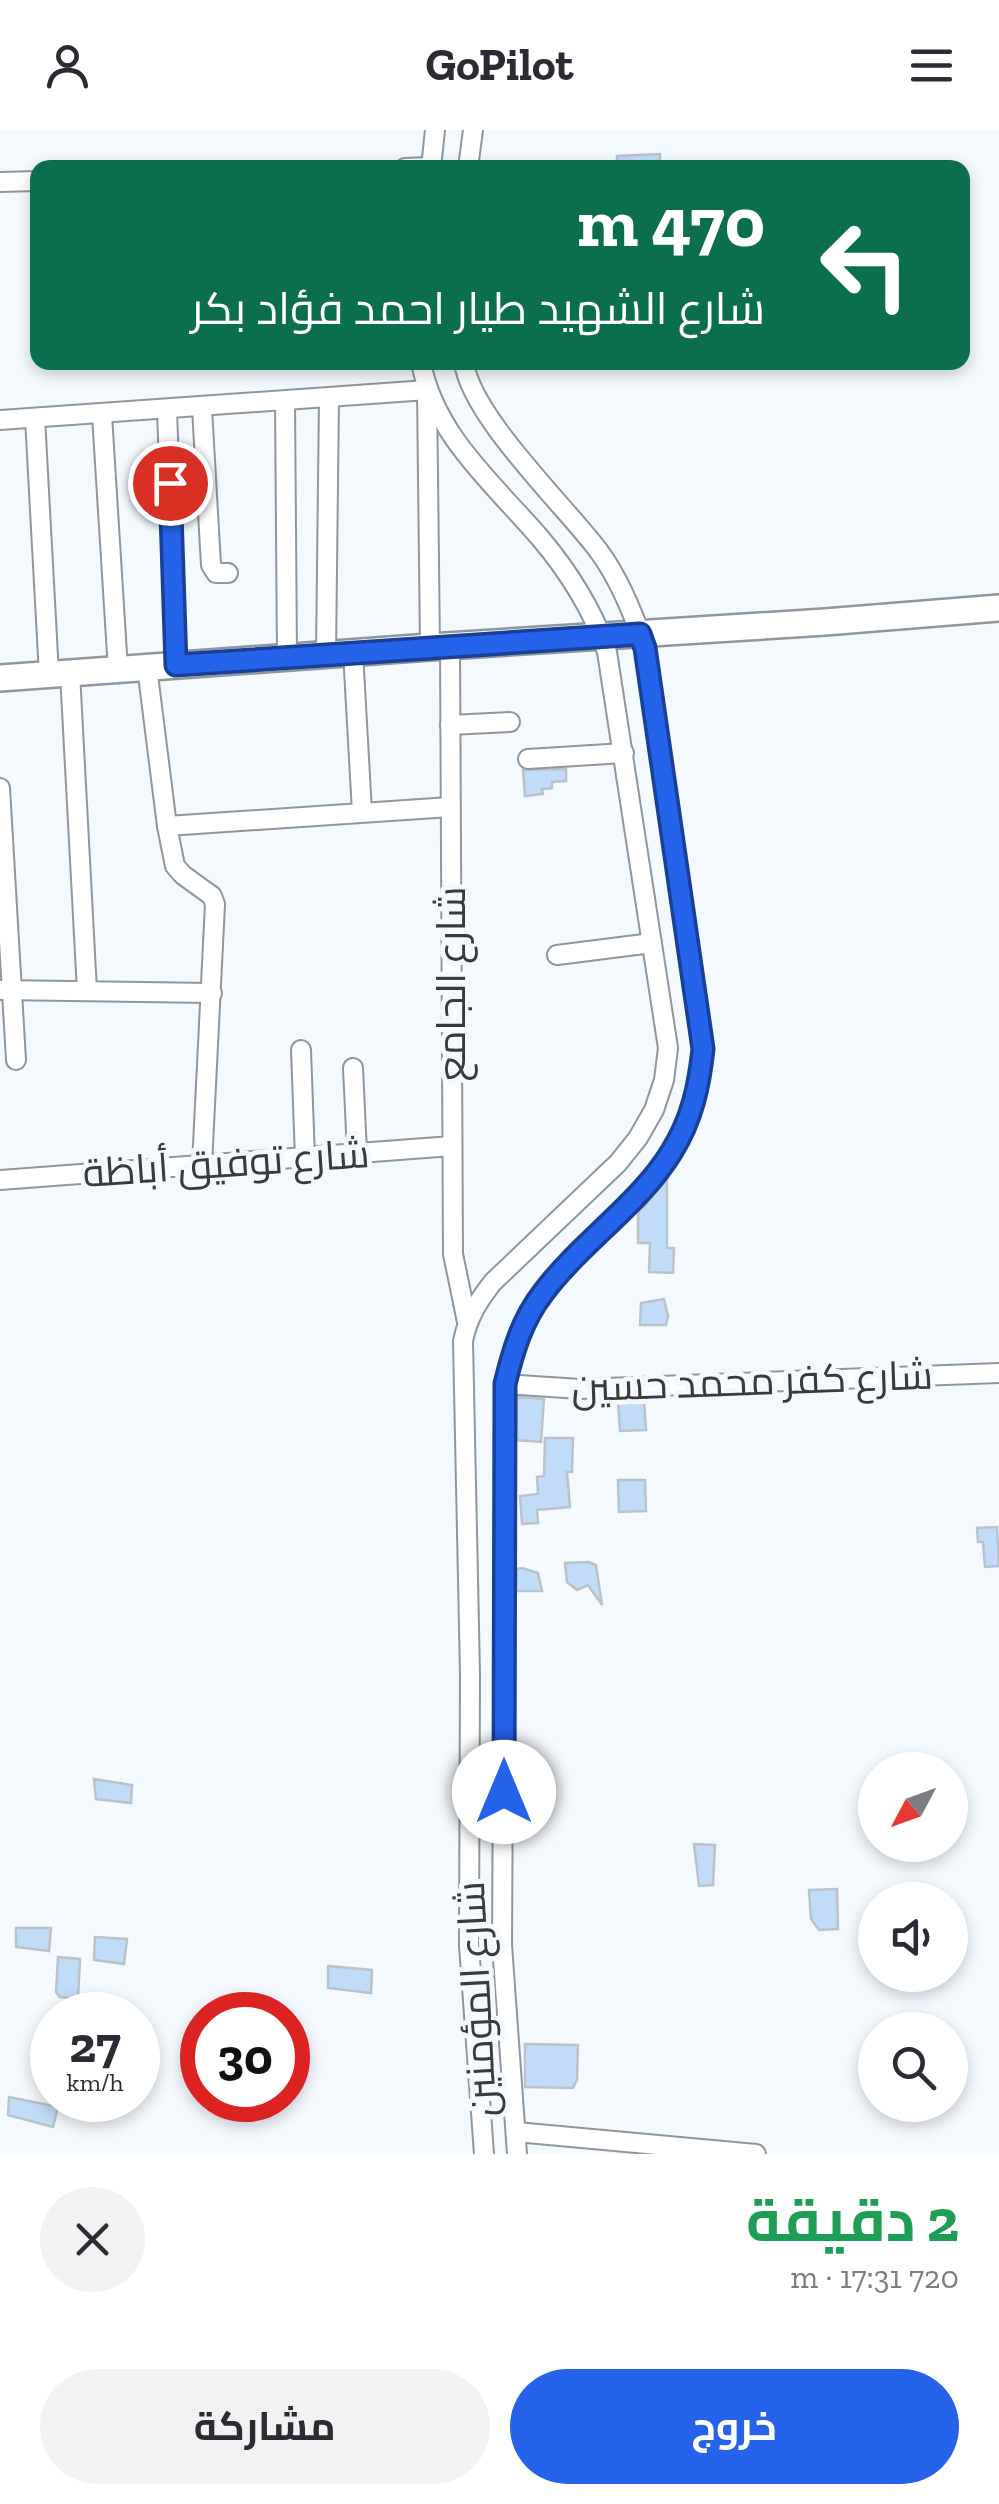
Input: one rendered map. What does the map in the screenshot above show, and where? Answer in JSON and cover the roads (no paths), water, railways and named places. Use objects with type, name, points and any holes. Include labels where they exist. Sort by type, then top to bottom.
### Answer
[{"type":"street","points":[[432,160],[434,130]]},
{"type":"street","points":[[469,160],[473,130]]},
{"type":"street","points":[[0,182],[30,181]]},
{"type":"street","name":"شارع المؤمنين","points":[[423,370],[447,430],[544,542],[602,636],[624,754],[668,1048],[664,1080],[654,1110],[638,1138],[618,1163],[493,1282],[478,1300],[462,1341],[470,1674],[469,1944],[484,2154]]},
{"type":"street","name":"شارع المؤمنين","points":[[465,370],[477,399],[496,427],[601,554],[645,648],[703,1049],[699,1086],[688,1121],[671,1154],[543,1292],[525,1320],[505,1384],[502,1944],[517,2154]]},
{"type":"street","points":[[0,420],[428,390]]},
{"type":"street","name":"شارع الجامع","points":[[428,390],[440,646],[450,725],[453,1254],[467,1322]]},
{"type":"street","points":[[326,654],[329,398]]},
{"type":"street","points":[[285,401],[287,657]]},
{"type":"street","points":[[202,408],[211,566],[216,574],[228,573]]},
{"type":"street","points":[[167,410],[176,665]]},
{"type":"street","points":[[102,415],[118,670]]},
{"type":"street","points":[[36,418],[87,991]]},
{"type":"street","points":[[0,678],[999,608]]},
{"type":"street","points":[[353,652],[362,812]]},
{"type":"street","points":[[147,667],[175,866],[216,904],[202,1164]]},
{"type":"street","points":[[450,725],[510,722]]},
{"type":"street","points":[[528,760],[624,754]]},
{"type":"street","points":[[0,788],[6,990],[16,1060]]},
{"type":"street","points":[[167,826],[450,807]]},
{"type":"street","points":[[557,955],[652,944]]},
{"type":"street","points":[[6,990],[212,993]]},
{"type":"street","points":[[301,1050],[305,1158]]},
{"type":"street","points":[[353,1068],[357,1153]]},
{"type":"street","name":"شارع توفيق أباظة","points":[[0,1180],[452,1146]]},
{"type":"street","name":"شارع كفر محمد حسين","points":[[505,1384],[580,1388],[999,1374]]},
{"type":"street","points":[[469,1944],[502,1944]]},
{"type":"street","points":[[516,2132],[672,2150],[756,2154]]}]
